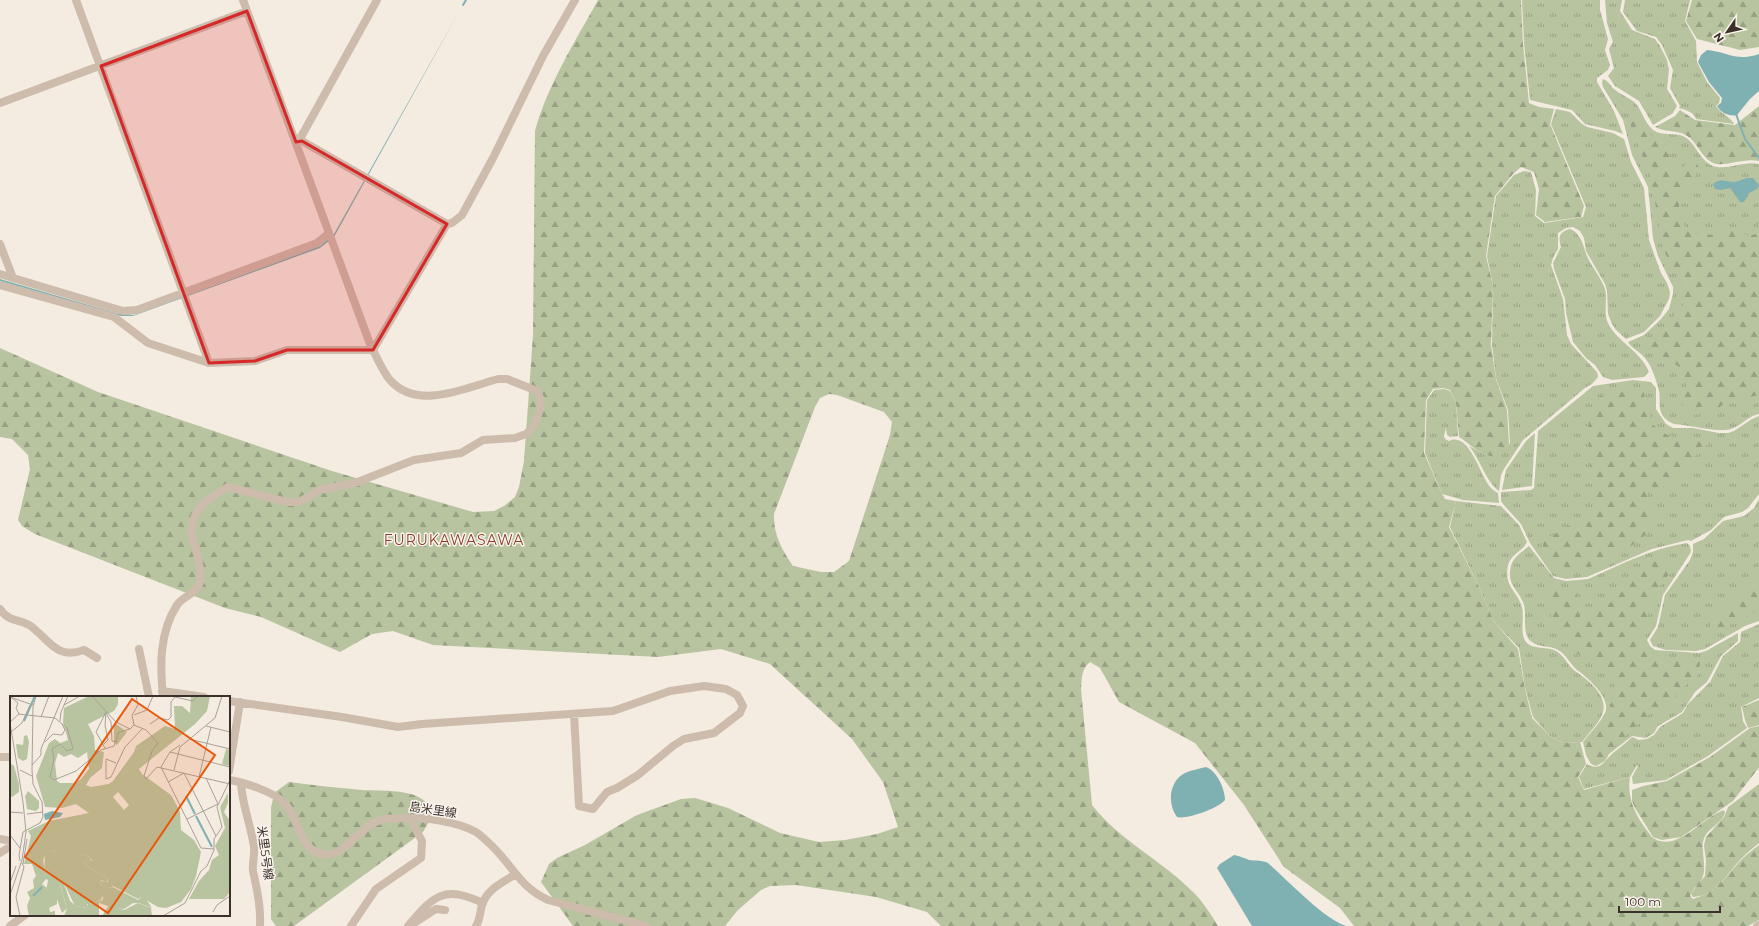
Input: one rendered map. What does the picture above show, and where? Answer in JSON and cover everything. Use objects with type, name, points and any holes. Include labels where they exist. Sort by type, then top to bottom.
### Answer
[{"type":"street","points":[[76,0],[209,363]]},
{"type":"street","points":[[190,696],[162,694],[160,654],[167,625],[178,604],[193,593],[200,582],[198,553],[192,537],[192,523],[199,508],[207,499],[228,486],[287,502],[299,502],[320,490],[355,483],[414,460],[461,453],[483,440],[515,438],[526,434],[534,426],[541,400],[537,392],[522,384],[507,379],[498,379],[442,395],[432,396],[409,394],[391,381],[373,350],[243,0]]},
{"type":"street","points":[[296,142],[302,137],[377,0]]},
{"type":"street","points":[[296,142],[302,141],[447,224],[452,223],[462,216],[493,158],[543,56],[574,0]]},
{"type":"street","points":[[0,103],[247,11]]},
{"type":"street","points":[[373,350],[447,224]]},
{"type":"street","points":[[0,274],[123,311],[137,310],[317,244],[329,233]]},
{"type":"street","points":[[0,244],[13,278]]},
{"type":"street","points":[[0,285],[114,317],[148,343],[209,363],[255,361],[287,350],[373,350]]},
{"type":"street","points":[[0,609],[4,615],[15,621],[30,625],[54,648],[73,654],[84,650],[97,658]]},
{"type":"street","points":[[138,649],[149,696]]},
{"type":"street","points":[[230,701],[342,717],[398,727],[422,724],[612,711],[670,691],[704,686],[726,689],[737,695],[743,706],[740,713],[728,724],[714,733],[684,739],[673,746],[638,775],[617,788],[607,792],[593,809],[579,806],[574,714]]},
{"type":"street","points":[[230,765],[240,702]]},
{"type":"street","points":[[0,756],[10,757]]},
{"type":"street","name":"島米里線","points":[[230,780],[265,791],[284,802],[295,819],[304,840],[315,851],[328,855],[341,850],[365,829],[378,821],[410,818],[449,822],[476,832],[494,848],[535,894],[548,900],[646,926]]},
{"type":"street","name":"米里5号線","points":[[241,783],[244,811],[249,824],[254,849],[253,870],[258,888],[260,926]]},
{"type":"street","points":[[351,926],[376,889],[421,858],[422,841],[410,818]]},
{"type":"street","points":[[0,839],[10,841]]},
{"type":"street","points":[[0,853],[10,847]]},
{"type":"street","points":[[476,926],[483,903],[489,892],[503,881],[516,874]]},
{"type":"street","points":[[409,926],[417,914],[437,897],[451,894],[464,895],[483,903]]},
{"type":"street","points":[[409,926],[436,909],[445,910]]},
{"type":"street","points":[[10,926],[24,916]]},
{"type":"highlighted area","points":[[247,11],[296,142],[302,141],[447,224],[373,350],[287,350],[255,361],[209,363],[101,66]]},
{"type":"green space","points":[[598,0],[1521,0],[1523,44],[1529,103],[1539,107],[1554,109],[1550,124],[1584,206],[1581,217],[1545,222],[1536,215],[1539,189],[1534,172],[1521,167],[1513,174],[1495,196],[1486,256],[1493,286],[1491,345],[1496,379],[1507,410],[1509,444],[1498,455],[1493,456],[1482,453],[1459,437],[1456,403],[1450,390],[1443,388],[1433,389],[1426,400],[1424,453],[1445,499],[1456,501],[1449,527],[1480,589],[1494,622],[1518,649],[1532,718],[1550,736],[1563,743],[1580,742],[1586,764],[1578,777],[1584,790],[1630,777],[1630,794],[1634,809],[1642,824],[1652,837],[1661,841],[1670,841],[1680,838],[1724,810],[1725,813],[1721,820],[1710,830],[1703,840],[1703,876],[1690,896],[1693,899],[1704,895],[1716,887],[1744,857],[1759,845],[1759,920],[1748,926],[1354,926],[1340,908],[1284,867],[1244,805],[1195,743],[1119,702],[1100,668],[1090,662],[1083,671],[1081,689],[1092,805],[1115,829],[1169,871],[1194,893],[1218,926],[941,926],[927,912],[876,897],[796,885],[770,886],[761,890],[737,911],[725,926],[573,926],[541,882],[549,864],[557,858],[585,845],[637,815],[681,799],[695,798],[728,808],[780,833],[819,842],[845,840],[877,834],[898,827],[883,782],[852,739],[770,664],[721,649],[658,657],[433,645],[393,631],[372,634],[340,652],[261,617],[225,608],[35,534],[22,526],[18,520],[30,469],[28,455],[12,439],[0,437],[0,348],[98,392],[332,471],[473,512],[494,511],[504,506],[515,497],[519,487],[524,461],[533,335],[535,131],[540,114],[555,80]],"holes":[[[829,394],[837,395],[884,412],[892,422],[890,435],[849,561],[834,572],[821,572],[793,566],[779,542],[775,528],[774,514],[815,407],[820,398]]]},
{"type":"green space","points":[[1522,0],[1600,0],[1600,10],[1608,39],[1605,50],[1610,65],[1608,70],[1597,78],[1597,82],[1614,111],[1623,134],[1585,124],[1572,110],[1530,100],[1524,43]]},
{"type":"green space","points":[[1605,0],[1622,0],[1620,11],[1632,30],[1655,39],[1667,60],[1669,70],[1667,89],[1677,106],[1673,113],[1653,125],[1639,101],[1615,86],[1608,76],[1614,68],[1609,49],[1613,42],[1607,23]]},
{"type":"green space","points":[[1625,0],[1690,0],[1685,21],[1696,41],[1697,62],[1707,82],[1720,98],[1719,103],[1716,106],[1734,124],[1696,119],[1692,113],[1679,108],[1680,106],[1670,88],[1673,70],[1662,45],[1656,37],[1637,31],[1623,12]]},
{"type":"green space","points":[[1692,0],[1759,0],[1759,47],[1740,50],[1697,39],[1686,21]]},
{"type":"green space","points":[[1603,79],[1635,103],[1647,123],[1654,131],[1685,137],[1711,165],[1717,167],[1727,167],[1748,163],[1759,164],[1759,414],[1731,429],[1719,430],[1674,424],[1663,417],[1660,408],[1656,379],[1651,367],[1644,357],[1628,342],[1644,335],[1661,319],[1669,309],[1673,294],[1673,287],[1658,256],[1653,239],[1648,187],[1632,155],[1623,120],[1603,87]]},
{"type":"green space","points":[[1759,106],[1759,161],[1748,160],[1716,164],[1708,160],[1693,141],[1686,135],[1655,127],[1675,116],[1680,110],[1695,120],[1735,125]]},
{"type":"green space","points":[[1556,109],[1570,112],[1587,127],[1613,133],[1624,139],[1631,162],[1644,188],[1649,240],[1661,273],[1667,283],[1670,292],[1669,299],[1660,316],[1644,332],[1626,339],[1612,324],[1608,314],[1607,291],[1605,284],[1586,251],[1584,238],[1580,231],[1573,227],[1566,228],[1558,233],[1558,249],[1551,265],[1563,299],[1567,335],[1571,344],[1597,372],[1598,377],[1592,384],[1585,388],[1523,440],[1501,475],[1499,491],[1490,482],[1469,446],[1491,456],[1499,453],[1510,443],[1508,410],[1496,378],[1492,345],[1493,286],[1487,256],[1496,196],[1514,175],[1524,171],[1531,172],[1536,190],[1535,216],[1544,223],[1583,217],[1586,207],[1551,124]]},
{"type":"green space","points":[[1635,117],[1650,134],[1669,147],[1669,166],[1682,171],[1687,160],[1695,158],[1699,169],[1679,205],[1680,218],[1689,233],[1715,235],[1729,227],[1749,236],[1759,233],[1759,395],[1726,402],[1716,410],[1694,415],[1682,407],[1687,384],[1683,369],[1652,351],[1650,343],[1686,302],[1680,276],[1663,250],[1651,178],[1629,121]]},
{"type":"green space","points":[[1570,229],[1581,239],[1587,256],[1605,289],[1606,315],[1608,323],[1617,336],[1635,352],[1645,365],[1649,372],[1644,377],[1612,380],[1603,377],[1595,365],[1586,358],[1573,342],[1566,313],[1565,299],[1553,263],[1561,247],[1560,235]]},
{"type":"green space","points":[[1633,380],[1651,382],[1656,388],[1656,409],[1666,424],[1673,428],[1693,428],[1719,433],[1728,433],[1759,416],[1759,494],[1748,508],[1742,512],[1724,517],[1711,530],[1691,541],[1688,540],[1652,549],[1587,577],[1566,579],[1553,576],[1530,543],[1521,524],[1501,501],[1501,492],[1531,490],[1534,488],[1538,431],[1593,386]]},
{"type":"green space","points":[[1444,389],[1450,391],[1456,403],[1458,436],[1450,437],[1447,435],[1446,428],[1444,436],[1445,439],[1449,441],[1456,440],[1463,443],[1469,449],[1487,482],[1494,491],[1498,493],[1499,503],[1463,500],[1442,494],[1425,453],[1427,400],[1434,390]]},
{"type":"green space","points":[[1643,390],[1652,424],[1667,435],[1680,439],[1698,438],[1709,443],[1692,459],[1685,472],[1666,485],[1657,489],[1649,490],[1647,496],[1651,503],[1654,522],[1643,538],[1614,557],[1581,570],[1563,569],[1550,556],[1541,542],[1591,513],[1596,500],[1591,478],[1588,429],[1593,399],[1611,393]]},
{"type":"green space","points":[[1535,433],[1532,486],[1502,490],[1506,470],[1526,441]]},
{"type":"green space","points":[[1759,499],[1759,621],[1745,626],[1705,649],[1696,651],[1666,650],[1653,646],[1650,640],[1658,627],[1665,595],[1690,560],[1693,552],[1693,544],[1704,539],[1723,521],[1744,516],[1754,508]]},
{"type":"green space","points":[[1456,501],[1501,506],[1519,525],[1527,542],[1510,561],[1507,572],[1509,583],[1521,604],[1523,614],[1522,630],[1524,639],[1530,645],[1551,649],[1557,652],[1572,669],[1586,679],[1596,689],[1603,701],[1604,708],[1602,715],[1582,742],[1563,743],[1550,736],[1533,717],[1525,688],[1519,648],[1494,622],[1450,527]]},
{"type":"green space","points":[[1687,543],[1690,546],[1691,552],[1663,595],[1656,626],[1647,640],[1650,646],[1655,650],[1699,653],[1706,651],[1738,633],[1738,641],[1721,656],[1707,682],[1695,692],[1682,712],[1658,726],[1654,733],[1646,738],[1632,736],[1609,754],[1605,761],[1596,766],[1591,764],[1586,755],[1583,742],[1605,713],[1605,701],[1597,688],[1575,668],[1561,652],[1552,647],[1535,644],[1529,639],[1525,630],[1524,605],[1510,578],[1512,563],[1518,555],[1529,546],[1554,578],[1566,581],[1588,579],[1649,553],[1674,545]]},
{"type":"green space","points":[[1658,557],[1670,558],[1673,569],[1659,587],[1640,636],[1643,647],[1655,657],[1679,659],[1699,657],[1700,664],[1697,677],[1679,692],[1671,704],[1646,716],[1608,753],[1603,760],[1596,764],[1589,760],[1584,742],[1608,712],[1613,697],[1615,677],[1595,661],[1578,654],[1566,630],[1552,620],[1548,602],[1551,584],[1563,587],[1567,591],[1576,590],[1578,611],[1581,619],[1597,613],[1612,601],[1623,587]]},
{"type":"green space","points":[[1759,577],[1759,609],[1723,628],[1710,630],[1711,623],[1717,613],[1745,591]]},
{"type":"green space","points":[[1759,624],[1759,698],[1741,707],[1743,721],[1747,728],[1708,756],[1666,780],[1633,784],[1632,777],[1638,766],[1637,765],[1630,777],[1584,789],[1579,777],[1587,764],[1595,767],[1599,766],[1632,737],[1639,740],[1647,739],[1654,735],[1660,727],[1683,713],[1688,704],[1710,682],[1723,656],[1740,642],[1741,632]]},
{"type":"green space","points":[[1759,700],[1759,725],[1748,728],[1742,707]]},
{"type":"green space","points":[[1759,726],[1759,768],[1733,801],[1681,837],[1662,840],[1653,837],[1635,808],[1632,801],[1632,790],[1667,781],[1710,757],[1750,728]]},
{"type":"green space","points":[[289,782],[362,790],[393,791],[409,794],[422,799],[426,803],[431,818],[423,832],[294,926],[276,926],[271,919],[271,809],[274,793]]},
{"type":"green space","points":[[1759,784],[1759,843],[1742,858],[1714,889],[1701,896],[1693,897],[1691,894],[1692,892],[1705,876],[1706,861],[1704,845],[1706,837],[1724,817],[1728,807]]},
{"type":"water","points":[[460,10],[334,237],[320,248],[133,316],[121,316],[0,281],[0,279],[119,314],[134,315],[320,246],[334,234]]},
{"type":"water","points":[[1707,50],[1738,57],[1759,54],[1759,91],[1750,99],[1737,115],[1726,114],[1717,106],[1721,103],[1722,98],[1709,82],[1698,62],[1701,55]]},
{"type":"water","points":[[1747,178],[1753,178],[1759,185],[1757,189],[1749,193],[1744,202],[1740,202],[1730,188],[1721,190],[1715,189],[1713,185],[1717,181],[1723,180],[1737,182]]},
{"type":"water","points":[[1206,767],[1214,772],[1220,781],[1224,791],[1225,800],[1202,813],[1187,817],[1177,817],[1172,806],[1171,799],[1171,793],[1176,781],[1185,773]]},
{"type":"water","points":[[1234,855],[1249,860],[1268,863],[1317,908],[1327,916],[1346,926],[1252,926],[1217,868],[1220,864]]},
{"type":"waterway","points":[[463,5],[466,0]]},
{"type":"waterway","points":[[1736,114],[1745,139],[1759,158]]},
{"type":"district","name":"FURUKAWASAWA","points":[[454,540]]}]
